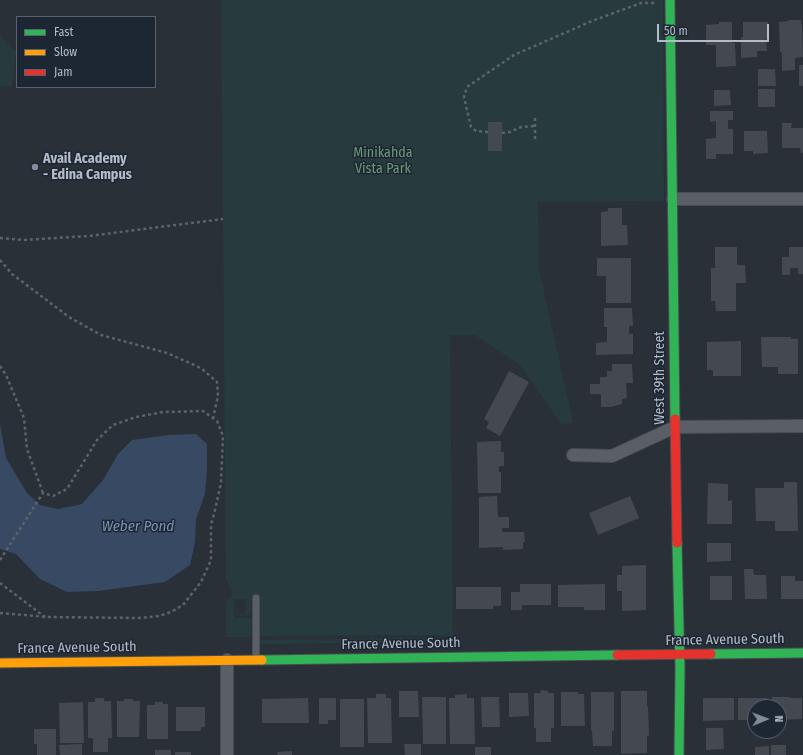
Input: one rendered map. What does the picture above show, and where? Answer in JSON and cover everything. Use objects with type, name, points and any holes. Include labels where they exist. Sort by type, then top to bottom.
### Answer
[{"type":"main road","name":"West 39th Street","points":[[670,0],[675,427],[680,668],[679,755]]},
{"type":"main road","name":"France Avenue South","points":[[0,663],[803,653]]},
{"type":"street","points":[[673,199],[803,199]]},
{"type":"street","points":[[573,456],[612,456],[675,427],[803,426]]},
{"type":"street","points":[[227,660],[227,755]]},
{"type":"lane","points":[[256,598],[256,659]]},
{"type":"path","points":[[488,132],[476,132],[471,127],[464,97],[467,87],[514,55],[592,21],[641,3],[656,3]]},
{"type":"path","points":[[535,116],[535,139]]},
{"type":"path","points":[[502,133],[510,132],[521,127],[535,126]]},
{"type":"path","points":[[0,238],[23,240],[90,236],[223,219]]},
{"type":"path","points":[[0,260],[12,274],[69,317],[101,335],[166,353],[201,368],[216,382],[218,396],[213,418]]},
{"type":"path","points":[[0,366],[6,375],[24,418],[27,449],[43,493]]},
{"type":"path","points":[[0,613],[46,617],[139,618],[159,616],[171,612],[183,605],[200,582],[211,560],[210,525],[216,510],[221,484],[223,436],[217,421],[202,411],[162,412],[113,425],[97,440],[67,489],[52,496],[43,493]]},
{"type":"path","points":[[0,560],[43,493]]},
{"type":"path","points":[[0,583],[46,617]]},
{"type":"green space","name":"Minikahda Vista Park","points":[[221,0],[663,0],[664,201],[538,202],[539,269],[573,423],[561,424],[520,365],[475,335],[450,335],[453,636],[259,636],[259,596],[251,596],[251,615],[237,616],[246,614],[246,599],[234,599],[234,618],[251,618],[251,637],[226,637],[226,608],[228,599],[232,594],[226,579]]},
{"type":"green space","points":[[0,36],[16,52],[12,86],[0,87]]},
{"type":"green space","points":[[453,639],[453,642],[260,644],[259,642],[259,640]]},
{"type":"water","name":"Weber Pond","points":[[0,424],[6,458],[27,493],[40,505],[58,509],[82,504],[103,480],[118,454],[132,440],[169,435],[196,434],[207,444],[207,470],[205,494],[196,519],[195,542],[190,565],[165,582],[98,591],[67,592],[40,579],[16,554],[0,549]]},
{"type":"building","points":[[788,20],[801,20],[803,57],[795,58],[795,70],[782,71],[779,22],[789,21]]},
{"type":"building","points":[[719,22],[732,22],[732,43],[735,43],[736,66],[716,67],[716,45],[706,45],[706,25],[719,24]]},
{"type":"building","points":[[743,22],[768,22],[768,39],[766,39],[767,51],[757,51],[757,57],[741,58]]},
{"type":"building","points":[[799,65],[803,65],[803,86],[799,86]]},
{"type":"building","points":[[758,69],[775,69],[776,86],[758,86]]},
{"type":"building","points":[[758,89],[775,89],[775,107],[758,107]]},
{"type":"building","points":[[714,90],[730,90],[731,105],[714,106]]},
{"type":"building","points":[[710,111],[733,111],[733,120],[728,120],[728,129],[733,129],[733,154],[716,154],[716,159],[706,159],[706,139],[716,138],[716,121],[710,122]]},
{"type":"building","points":[[488,122],[502,122],[502,151],[488,151]]},
{"type":"building","points":[[782,123],[792,123],[791,128],[803,128],[803,153],[801,153],[800,148],[782,148]]},
{"type":"building","points":[[744,131],[767,131],[768,153],[753,154],[753,151],[744,151]]},
{"type":"building","points":[[608,208],[622,208],[622,225],[627,225],[628,245],[601,246],[601,212],[608,211]]},
{"type":"building","points":[[715,247],[737,247],[737,265],[745,265],[746,283],[736,283],[736,311],[716,311],[715,301],[711,301],[711,268],[715,268]]},
{"type":"building","points":[[789,247],[803,247],[803,274],[798,274],[798,268],[790,268],[790,275],[782,275],[782,257],[789,257]]},
{"type":"building","points":[[597,258],[631,258],[631,303],[606,303],[606,276],[597,276]]},
{"type":"building","points":[[604,308],[632,308],[633,326],[629,326],[629,334],[633,334],[633,354],[596,355],[596,343],[607,342],[607,327],[604,327]]},
{"type":"building","points":[[761,337],[791,337],[791,339],[798,339],[798,374],[778,374],[778,367],[762,367]]},
{"type":"building","points":[[741,341],[741,376],[713,376],[713,370],[707,370],[707,342]]},
{"type":"building","points":[[612,364],[632,364],[633,383],[626,383],[627,398],[622,399],[622,404],[611,407],[601,407],[601,394],[590,394],[590,384],[600,384],[600,377],[607,377],[607,371],[612,371]]},
{"type":"building","points":[[509,371],[529,382],[500,436],[486,428],[489,422],[484,419]]},
{"type":"building","points":[[501,441],[501,452],[504,452],[504,466],[499,466],[499,472],[501,472],[501,493],[478,493],[477,442]]},
{"type":"building","points":[[784,482],[797,482],[798,531],[775,531],[775,521],[756,521],[755,488],[784,488]]},
{"type":"building","points":[[708,483],[728,484],[728,501],[732,500],[732,524],[707,524]]},
{"type":"building","points":[[497,496],[498,517],[509,517],[509,528],[502,528],[502,532],[524,532],[525,542],[523,542],[523,549],[503,550],[503,547],[479,548],[479,497]]},
{"type":"building","points":[[630,496],[639,518],[598,535],[589,513]]},
{"type":"building","points":[[707,543],[731,543],[731,561],[707,562]]},
{"type":"building","points":[[646,565],[646,610],[622,611],[622,591],[617,591],[617,575],[622,575],[622,566]]},
{"type":"building","points":[[744,569],[753,569],[754,575],[766,575],[767,599],[745,599]]},
{"type":"building","points":[[710,576],[732,576],[732,600],[710,600]]},
{"type":"building","points":[[781,576],[795,576],[795,581],[803,581],[803,599],[781,599]]},
{"type":"building","points":[[520,584],[551,584],[551,605],[522,605],[522,610],[511,610],[511,592],[520,592]]},
{"type":"building","points":[[605,584],[605,610],[584,610],[584,607],[558,607],[558,585]]},
{"type":"building","points":[[456,587],[501,587],[501,606],[493,606],[493,609],[456,609]]},
{"type":"building","points":[[541,690],[548,691],[548,693],[554,693],[554,728],[551,728],[551,742],[536,742],[536,728],[534,728],[534,693],[540,693]]},
{"type":"building","points":[[399,691],[418,691],[419,717],[399,717]]},
{"type":"building","points":[[621,691],[647,691],[649,736],[647,736],[647,753],[621,754]]},
{"type":"building","points":[[561,692],[578,692],[578,694],[584,694],[585,726],[561,726]]},
{"type":"building","points":[[591,692],[614,692],[614,731],[612,731],[612,746],[593,746],[591,731]]},
{"type":"building","points":[[509,693],[528,693],[529,716],[509,717]]},
{"type":"building","points":[[376,694],[386,694],[386,698],[391,698],[392,743],[368,743],[367,698],[376,698]]},
{"type":"building","points":[[467,694],[467,698],[474,698],[475,744],[450,744],[449,698],[455,698],[455,695]]},
{"type":"building","points":[[422,697],[446,697],[446,744],[423,744]]},
{"type":"building","points":[[481,697],[499,697],[500,727],[482,727]]},
{"type":"building","points":[[772,697],[802,698],[802,719],[787,720],[787,699],[772,699]]},
{"type":"building","points":[[95,698],[104,698],[104,701],[111,701],[112,738],[108,738],[108,752],[93,752],[93,738],[88,738],[88,702],[95,702]]},
{"type":"building","points":[[308,698],[309,723],[262,723],[262,699]]},
{"type":"building","points":[[319,698],[336,698],[336,720],[328,720],[328,724],[319,724]]},
{"type":"building","points":[[703,698],[734,698],[734,720],[703,721]]},
{"type":"building","points":[[738,698],[767,698],[747,699],[747,720],[738,720]]},
{"type":"building","points":[[124,699],[140,701],[139,737],[117,737],[117,701],[124,701]]},
{"type":"building","points":[[340,699],[364,699],[364,747],[340,747]]},
{"type":"building","points":[[83,702],[84,743],[60,743],[59,703]]},
{"type":"building","points":[[155,702],[163,702],[163,704],[168,704],[168,739],[147,739],[147,705],[155,705]]},
{"type":"building","points":[[176,707],[205,707],[205,727],[201,727],[201,731],[176,731]]},
{"type":"building","points":[[706,728],[723,728],[724,749],[706,750]]},
{"type":"building","points":[[34,729],[56,729],[56,755],[37,755],[37,744],[34,744]]},
{"type":"building","points":[[82,744],[82,755],[60,755],[59,745]]},
{"type":"building","points":[[404,744],[421,744],[421,755],[405,755]]},
{"type":"building","points":[[771,745],[786,745],[786,755],[771,755]]},
{"type":"building","points":[[769,746],[769,755],[755,755],[755,747]]},
{"type":"building","points":[[475,747],[491,747],[491,755],[475,755]]},
{"type":"building","points":[[155,750],[171,750],[171,755],[155,755]]},
{"type":"building","points":[[292,751],[292,755],[278,755],[277,752]]},
{"type":"building","points":[[175,752],[191,752],[191,755],[175,755]]},
{"type":"traffic: fast","points":[[670,0],[675,419]]},
{"type":"traffic: fast","points":[[677,543],[680,668],[679,755]]},
{"type":"traffic: fast","points":[[711,654],[803,653]]},
{"type":"traffic: fast","points":[[262,660],[617,655]]},
{"type":"traffic: slow","points":[[0,663],[262,660]]},
{"type":"traffic: jam","points":[[675,419],[677,543]]},
{"type":"traffic: jam","points":[[617,655],[711,654]]},
{"type":"place","name":"Avail Academy - Edina Campus","points":[[35,167]]}]
